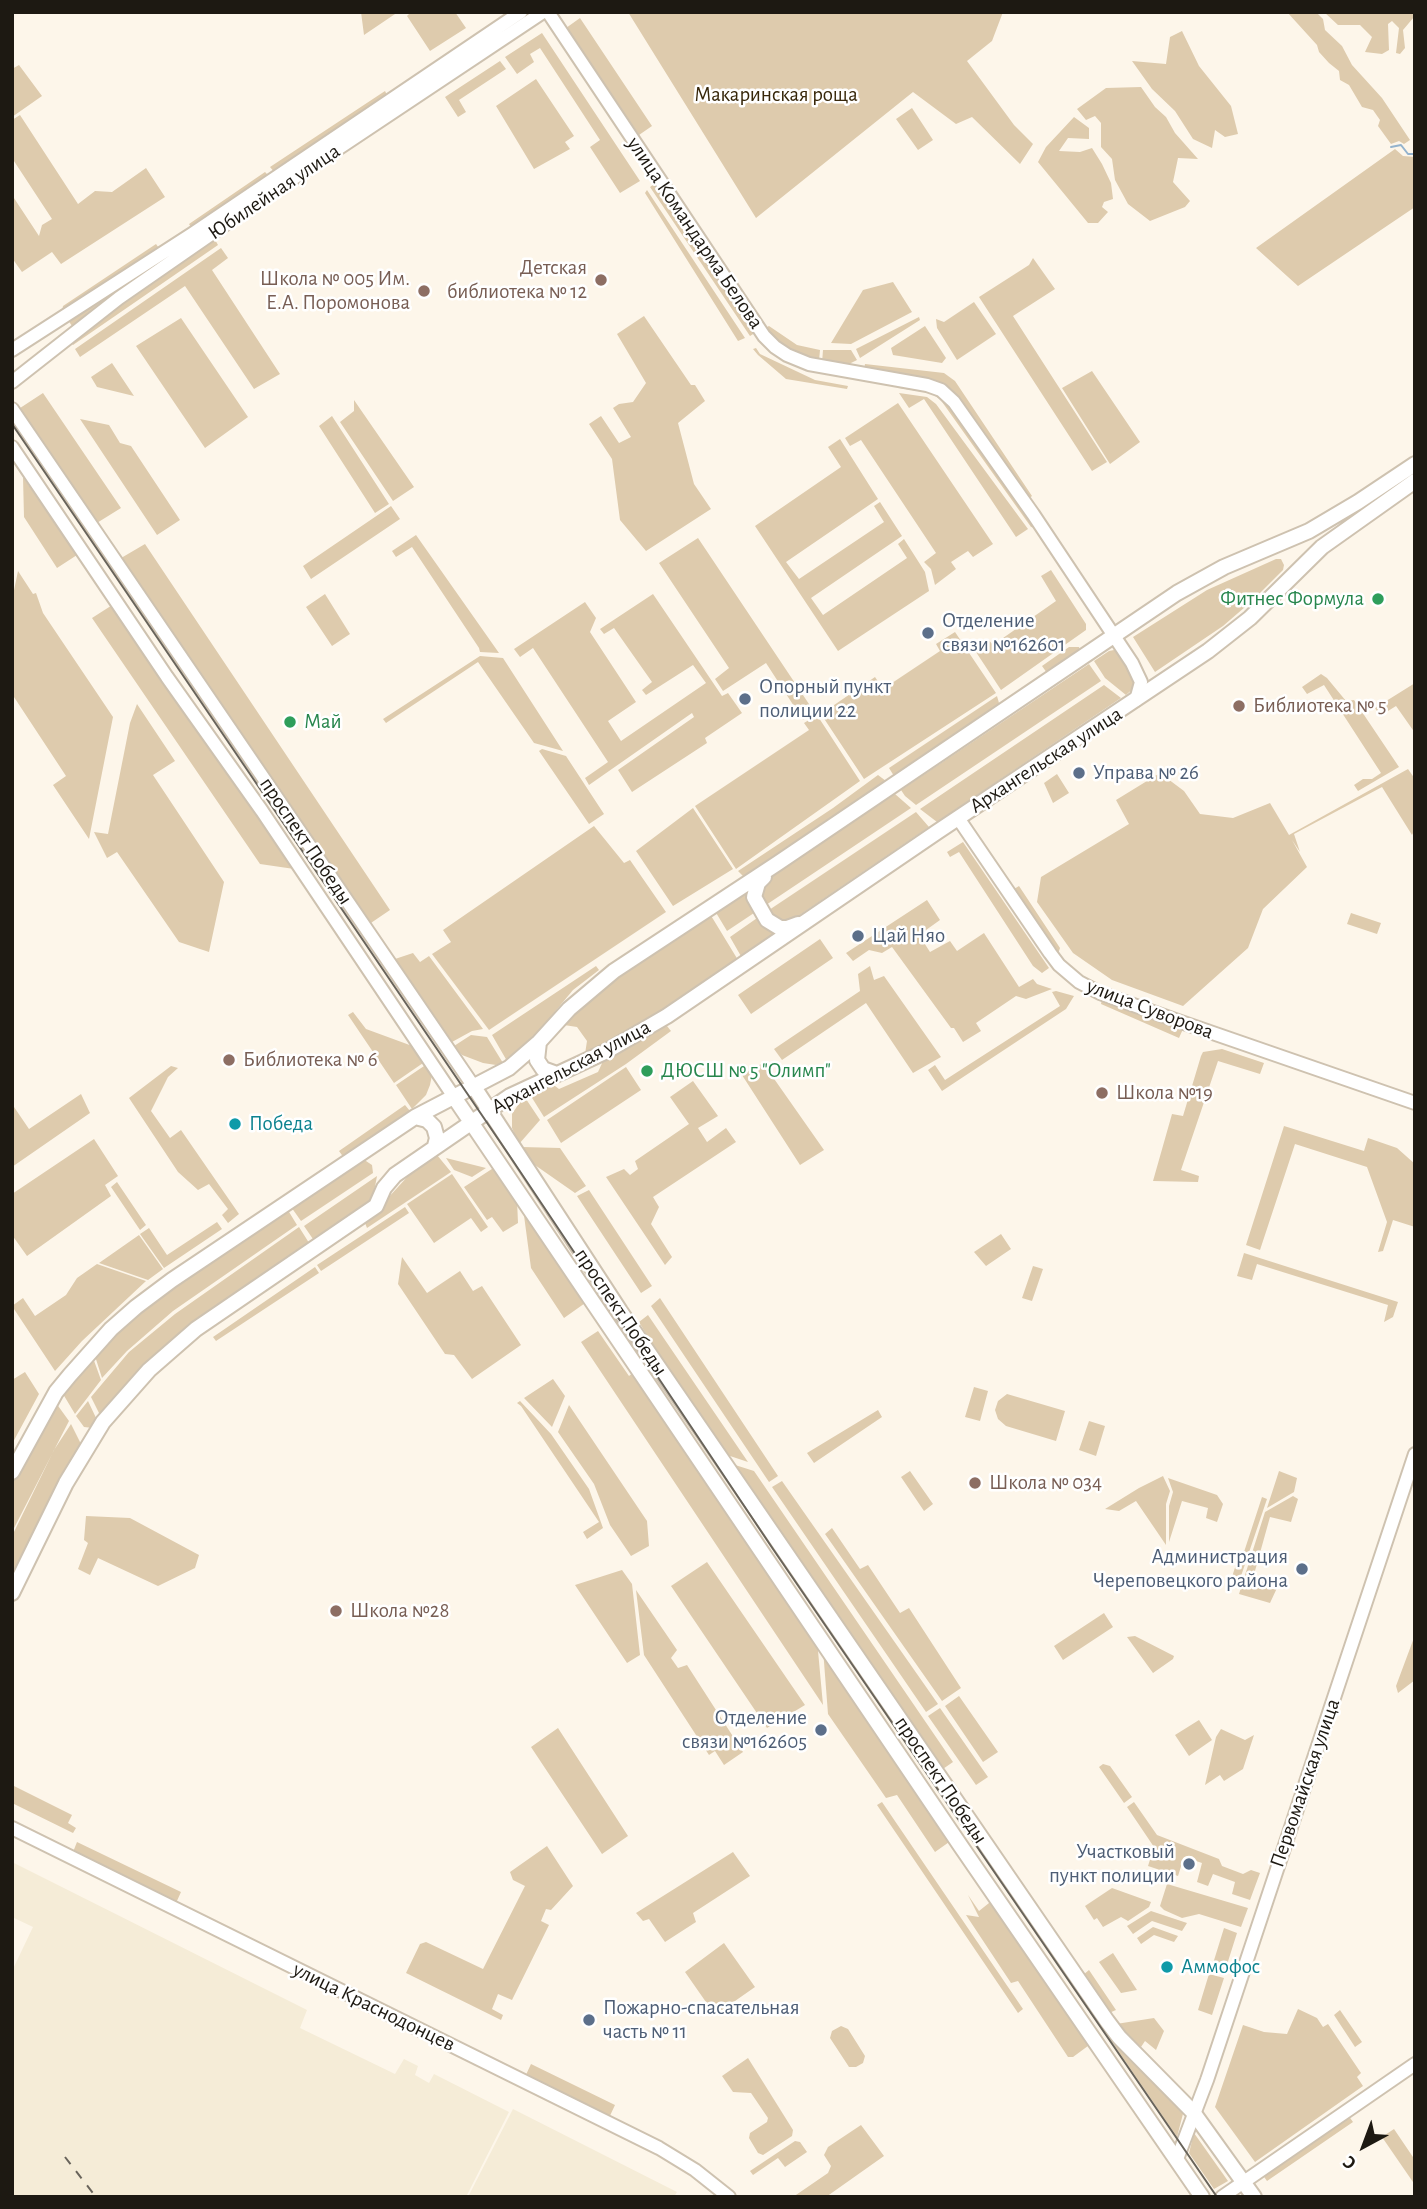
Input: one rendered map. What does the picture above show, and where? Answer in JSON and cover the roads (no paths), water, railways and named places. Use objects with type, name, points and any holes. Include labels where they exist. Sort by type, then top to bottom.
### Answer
[{"type":"main road","name":"Юбилейная улица","points":[[12,382],[119,298],[522,12]]},
{"type":"main road","name":"Юбилейная улица","points":[[12,350],[396,103],[545,12]]},
{"type":"main road","name":"улица Командарма Белова","points":[[545,12],[764,336],[787,355],[809,364],[927,385],[941,390],[954,402],[1139,675],[1140,689],[1136,700]]},
{"type":"main road","points":[[62,319],[73,334]]},
{"type":"main road","name":"проспект Победы","points":[[12,409],[474,1087],[614,1302],[1099,2009],[1119,2037],[1194,2112],[1254,2197]]},
{"type":"main road","name":"проспект Победы","points":[[12,447],[167,677],[262,811],[915,1780],[1202,2197]]},
{"type":"main road","points":[[1406,481],[1415,464]]},
{"type":"main road","name":"Архангельская улица","points":[[12,1472],[56,1392],[111,1329],[136,1307],[415,1117],[509,1068],[539,1042],[569,1009],[614,971],[1200,579],[1309,531],[1406,481]]},
{"type":"main road","name":"Архангельская улица","points":[[12,1592],[66,1483],[90,1443],[118,1404],[149,1370],[196,1329],[376,1206],[384,1188],[395,1175],[435,1146],[523,1088],[607,1051],[645,1030],[1228,637],[1322,547],[1406,481]]},
{"type":"main road","name":"улица Суворова","points":[[958,818],[1050,953],[1079,982],[1100,993],[1415,1102]]},
{"type":"main road","points":[[778,863],[758,883],[755,890],[756,902],[767,920],[780,928],[810,919]]},
{"type":"main road","points":[[539,1042],[537,1060],[543,1069],[554,1073]]},
{"type":"main road","points":[[415,1117],[427,1120],[434,1127],[438,1138],[435,1146]]},
{"type":"main road","name":"Первомайская улица","points":[[1177,2159],[1207,2080],[1415,1454]]},
{"type":"main road","name":"улица Краснодонцев","points":[[12,1828],[659,2148],[695,2170],[729,2197]]},
{"type":"main road","points":[[1222,2197],[1415,2064]]},
{"type":"main road","points":[[1233,2197],[1244,2183]]},
{"type":"waterway","points":[[1391,147],[1401,145],[1408,154],[1415,154]]},
{"type":"tram line","points":[[12,424],[773,1549],[1217,2197]]},
{"type":"railway","points":[[65,2157],[96,2197]]},
{"type":"place","name":"Детская библиотека № 12","points":[[601,280]]},
{"type":"place","name":"Школа № 005 Им. Е.А. Поромонова","points":[[424,291]]},
{"type":"place","name":"Фитнес Формула","points":[[1378,599]]},
{"type":"place","name":"Отделение связи №162601","points":[[928,633]]},
{"type":"place","name":"Опорный пункт полиции 22","points":[[745,699]]},
{"type":"place","name":"Библиотека № 5","points":[[1239,706]]},
{"type":"place","name":"Май","points":[[290,722]]},
{"type":"place","name":"Управа № 26","points":[[1079,773]]},
{"type":"place","name":"Цай Няо","points":[[858,936]]},
{"type":"place","name":"Библиотека № 6","points":[[229,1060]]},
{"type":"place","name":"ДЮСШ № 5 \"Олимп\"","points":[[647,1071]]},
{"type":"place","name":"Школа №19","points":[[1102,1093]]},
{"type":"place","name":"Победа","points":[[235,1124]]},
{"type":"place","name":"Школа № 034","points":[[975,1483]]},
{"type":"place","name":"Администрация Череповецкого района","points":[[1302,1569]]},
{"type":"place","name":"Школа №28","points":[[336,1611]]},
{"type":"place","name":"Отделение связи №162605","points":[[821,1730]]},
{"type":"place","name":"Участковый пункт полиции","points":[[1189,1864]]},
{"type":"place","name":"Аммофос","points":[[1167,1967]]},
{"type":"place","name":"Пожарно-спасательная часть № 11","points":[[589,2020]]},
{"type":"park label","name":"Макаринская роща","points":[[776,95]]}]
